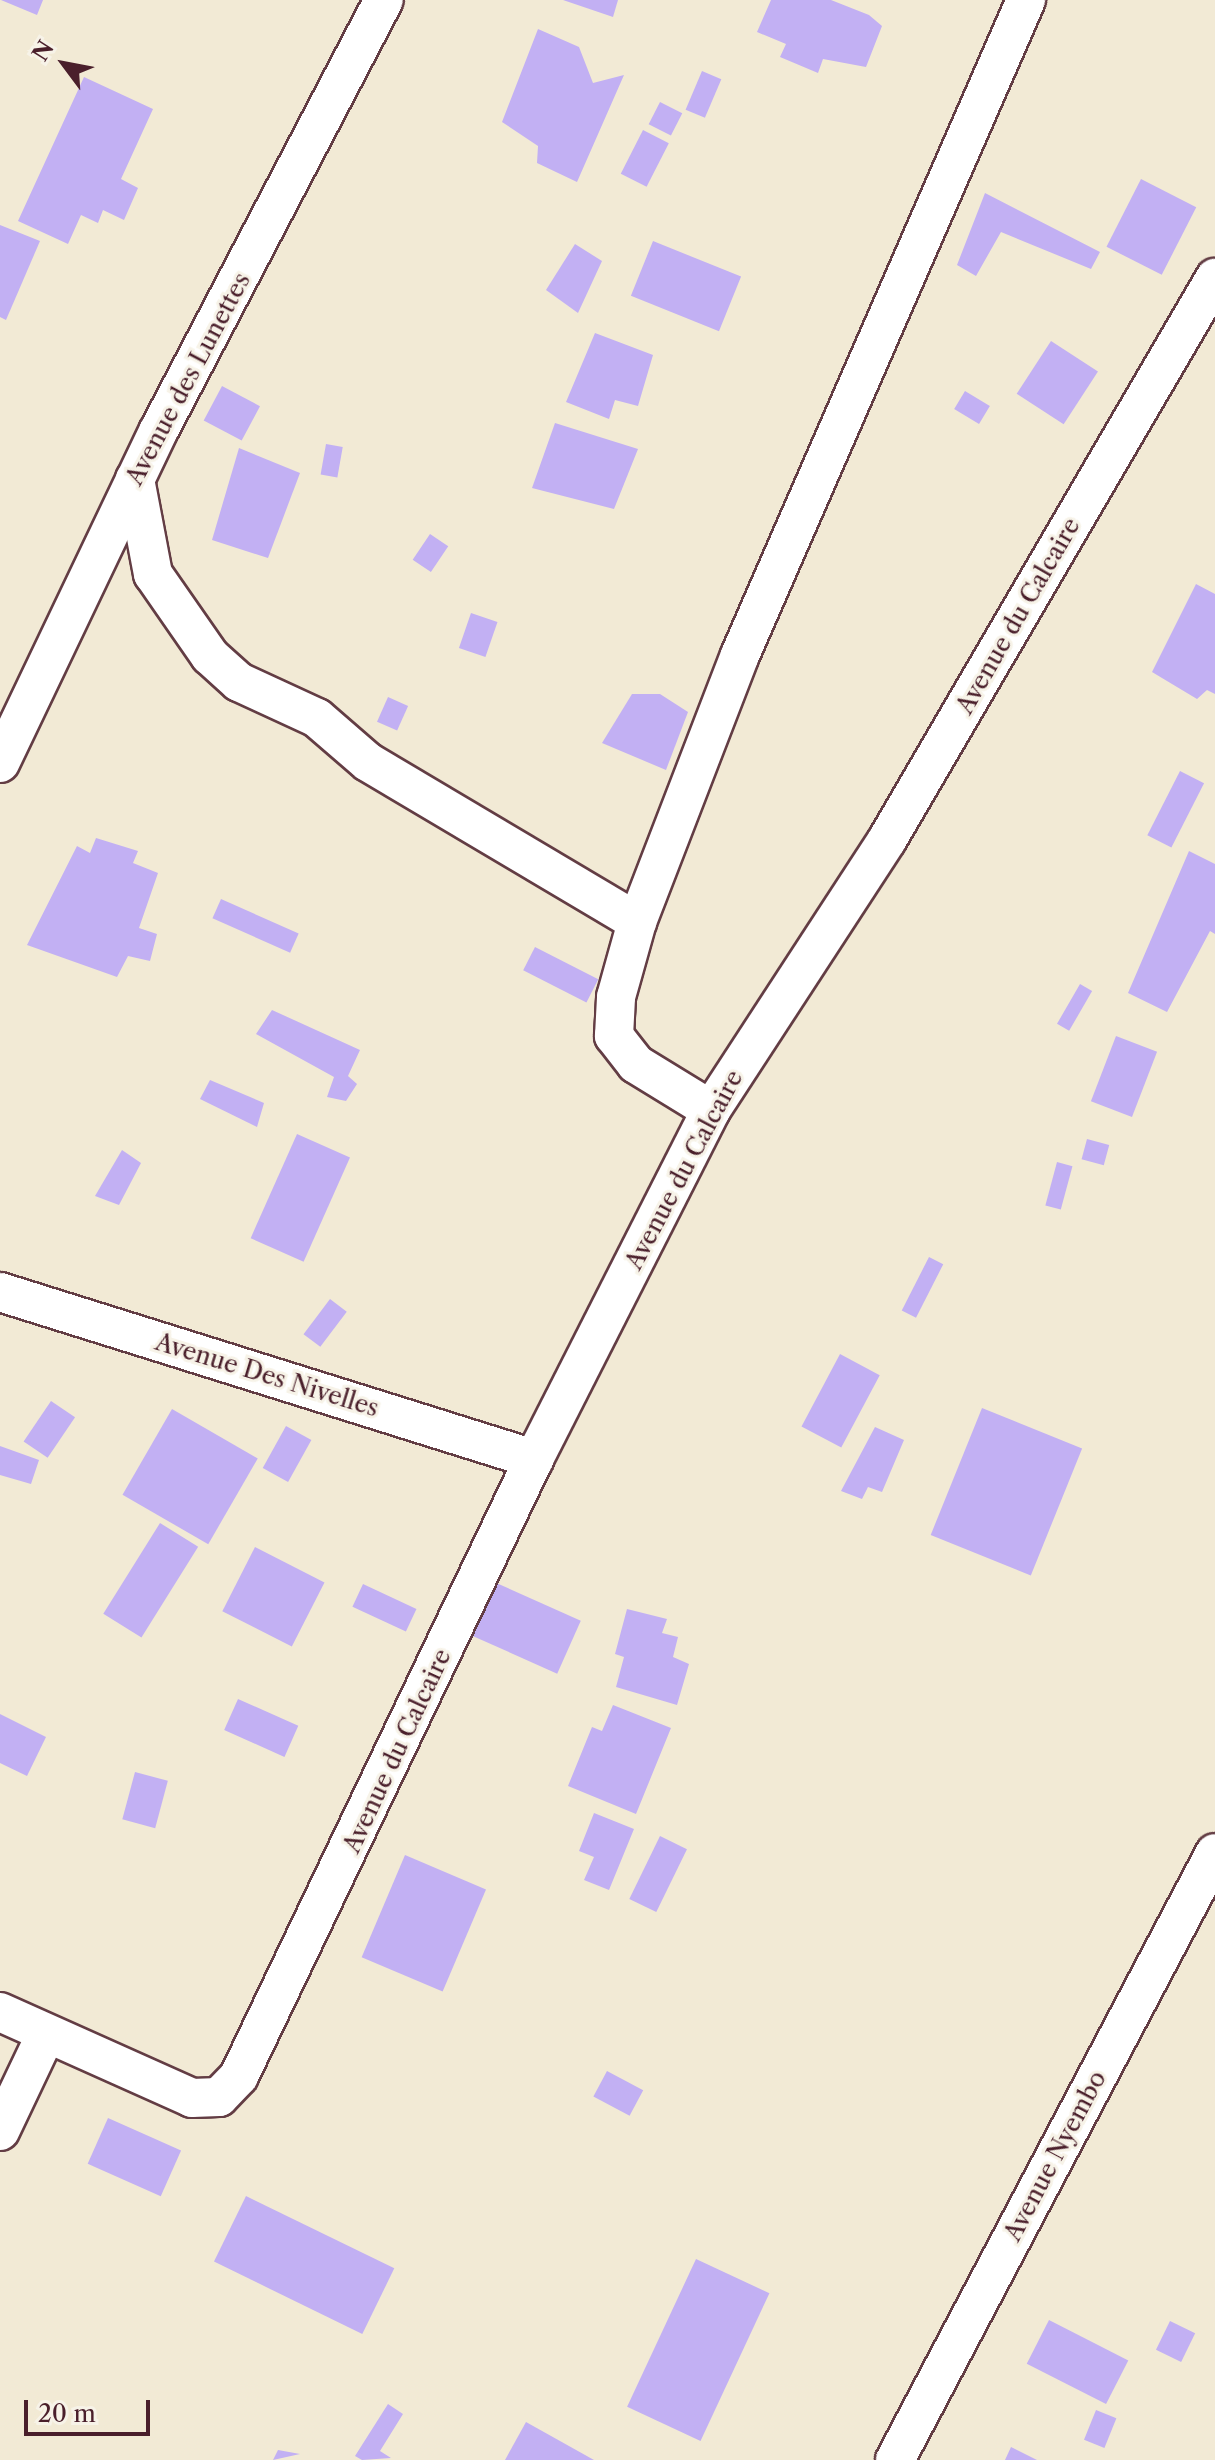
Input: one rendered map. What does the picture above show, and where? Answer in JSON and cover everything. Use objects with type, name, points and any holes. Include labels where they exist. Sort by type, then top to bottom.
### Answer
[{"type":"street","name":"Avenue des Lunettes","points":[[0,763],[135,479],[384,0]]},
{"type":"street","points":[[711,1110],[636,1064],[614,1036],[616,997],[637,922],[740,655],[1026,0]]},
{"type":"street","name":"Avenue du Calcaire","points":[[46,2034],[192,2098],[219,2097],[262,2033],[534,1459],[711,1110],[887,840],[1215,278]]},
{"type":"street","points":[[135,479],[153,574],[210,656],[239,682],[317,718],[368,762],[637,922]]},
{"type":"street","name":"Avenue Des Nivelles","points":[[0,1292],[534,1459]]},
{"type":"street","name":"Avenue Nyembo","points":[[895,2460],[1215,1853]]},
{"type":"street","points":[[0,2012],[46,2034],[0,2131]]},
{"type":"building","points":[[1,0],[43,0],[37,15]]},
{"type":"building","points":[[563,0],[618,0],[613,17]]},
{"type":"building","points":[[771,0],[831,0],[869,15],[882,26],[866,67],[823,59],[818,73],[780,57],[786,44],[757,32]]},
{"type":"building","points":[[538,29],[579,47],[593,83],[624,75],[577,182],[537,163],[538,146],[502,122]]},
{"type":"building","points":[[702,71],[721,79],[705,118],[686,110]]},
{"type":"building","points":[[84,77],[153,109],[121,179],[138,188],[124,220],[103,210],[98,223],[81,215],[68,244],[18,221]]},
{"type":"building","points":[[660,102],[682,113],[671,136],[649,124]]},
{"type":"building","points":[[643,130],[669,143],[647,187],[621,174]]},
{"type":"building","points":[[1141,179],[1196,207],[1162,275],[1106,247]]},
{"type":"building","points":[[985,193],[1100,252],[1091,269],[1001,232],[976,276],[957,265]]},
{"type":"building","points":[[0,225],[40,241],[6,320],[0,317]]},
{"type":"building","points":[[653,241],[741,277],[719,331],[631,296]]},
{"type":"building","points":[[575,244],[602,261],[578,313],[546,290]]},
{"type":"building","points":[[595,333],[653,355],[638,406],[615,400],[609,419],[566,402]]},
{"type":"building","points":[[1051,341],[1098,371],[1064,424],[1017,394]]},
{"type":"building","points":[[222,386],[260,406],[242,441],[204,420]]},
{"type":"building","points":[[965,391],[990,406],[979,424],[954,409]]},
{"type":"building","points":[[555,423],[638,449],[614,509],[532,488]]},
{"type":"building","points":[[326,444],[343,447],[337,477],[321,475]]},
{"type":"building","points":[[239,448],[300,473],[268,558],[212,540]]},
{"type":"building","points":[[430,534],[448,546],[431,572],[413,560]]},
{"type":"building","points":[[1196,584],[1215,594],[1215,694],[1207,690],[1197,699],[1152,672]]},
{"type":"building","points":[[471,613],[497,622],[485,657],[459,648]]},
{"type":"building","points":[[632,694],[660,694],[688,712],[666,770],[602,743]]},
{"type":"building","points":[[388,697],[408,706],[397,731],[377,722]]},
{"type":"building","points":[[1180,771],[1204,783],[1171,847],[1147,835]]},
{"type":"building","points":[[96,838],[138,851],[133,863],[158,873],[139,928],[157,934],[150,961],[128,956],[117,977],[27,945],[77,846],[90,853]]},
{"type":"building","points":[[1189,851],[1215,864],[1215,934],[1210,931],[1167,1012],[1128,993]]},
{"type":"building","points":[[221,899],[299,934],[290,953],[212,918]]},
{"type":"building","points":[[535,947],[598,979],[586,1002],[523,970]]},
{"type":"building","points":[[1080,984],[1092,991],[1069,1031],[1057,1024]]},
{"type":"building","points":[[272,1010],[360,1050],[348,1076],[357,1084],[346,1101],[327,1097],[334,1077],[256,1034]]},
{"type":"building","points":[[1116,1036],[1157,1052],[1132,1117],[1091,1101]]},
{"type":"building","points":[[210,1080],[264,1103],[257,1127],[200,1099]]},
{"type":"building","points":[[297,1134],[350,1158],[304,1262],[251,1238]]},
{"type":"building","points":[[1087,1139],[1109,1145],[1104,1165],[1082,1159]]},
{"type":"building","points":[[122,1150],[141,1163],[119,1205],[95,1196]]},
{"type":"building","points":[[1057,1162],[1072,1166],[1061,1210],[1045,1205]]},
{"type":"building","points":[[929,1257],[943,1264],[916,1318],[902,1310]]},
{"type":"building","points":[[330,1299],[347,1312],[320,1347],[304,1334]]},
{"type":"building","points":[[840,1354],[880,1375],[841,1448],[802,1426]]},
{"type":"building","points":[[51,1401],[75,1417],[48,1458],[24,1442]]},
{"type":"building","points":[[982,1408],[1082,1448],[1031,1575],[931,1535]]},
{"type":"building","points":[[172,1409],[258,1458],[208,1544],[122,1495]]},
{"type":"building","points":[[286,1426],[311,1440],[288,1482],[263,1468]]},
{"type":"building","points":[[875,1427],[904,1440],[882,1492],[868,1487],[862,1499],[841,1491]]},
{"type":"building","points":[[0,1446],[39,1460],[31,1484],[0,1475]]},
{"type":"building","points":[[160,1523],[198,1547],[141,1638],[103,1614]]},
{"type":"building","points":[[255,1547],[324,1582],[292,1647],[222,1611]]},
{"type":"building","points":[[494,1582],[581,1621],[557,1674],[470,1635]]},
{"type":"building","points":[[363,1584],[416,1609],[406,1632],[352,1607]]},
{"type":"building","points":[[627,1609],[667,1619],[662,1633],[678,1637],[673,1657],[689,1664],[677,1705],[616,1687],[624,1657],[615,1654]]},
{"type":"building","points":[[238,1699],[298,1726],[284,1757],[224,1730]]},
{"type":"building","points":[[613,1705],[671,1728],[636,1814],[568,1786],[592,1727],[602,1731]]},
{"type":"building","points":[[0,1714],[46,1737],[27,1776],[0,1763]]},
{"type":"building","points":[[135,1772],[168,1781],[155,1828],[122,1819]]},
{"type":"building","points":[[594,1813],[634,1829],[609,1890],[584,1880],[594,1857],[579,1851]]},
{"type":"building","points":[[660,1836],[687,1849],[656,1912],[629,1899]]},
{"type":"building","points":[[405,1855],[486,1889],[443,1992],[362,1957]]},
{"type":"building","points":[[607,2071],[643,2090],[630,2116],[593,2097]]},
{"type":"building","points":[[108,2118],[181,2151],[161,2196],[88,2164]]},
{"type":"building","points":[[246,2196],[394,2268],[362,2334],[214,2262]]},
{"type":"building","points":[[696,2259],[769,2293],[701,2441],[627,2407]]},
{"type":"building","points":[[1049,2320],[1128,2360],[1106,2404],[1027,2364]]},
{"type":"building","points":[[1170,2321],[1195,2333],[1181,2362],[1156,2350]]},
{"type":"building","points":[[388,2404],[403,2414],[380,2451],[391,2458],[362,2460],[355,2456]]},
{"type":"building","points":[[1096,2410],[1116,2418],[1104,2448],[1084,2440]]},
{"type":"building","points":[[526,2422],[594,2460],[505,2460]]},
{"type":"building","points":[[1011,2447],[1037,2460],[1005,2460]]},
{"type":"building","points":[[278,2450],[300,2454],[273,2460]]}]
